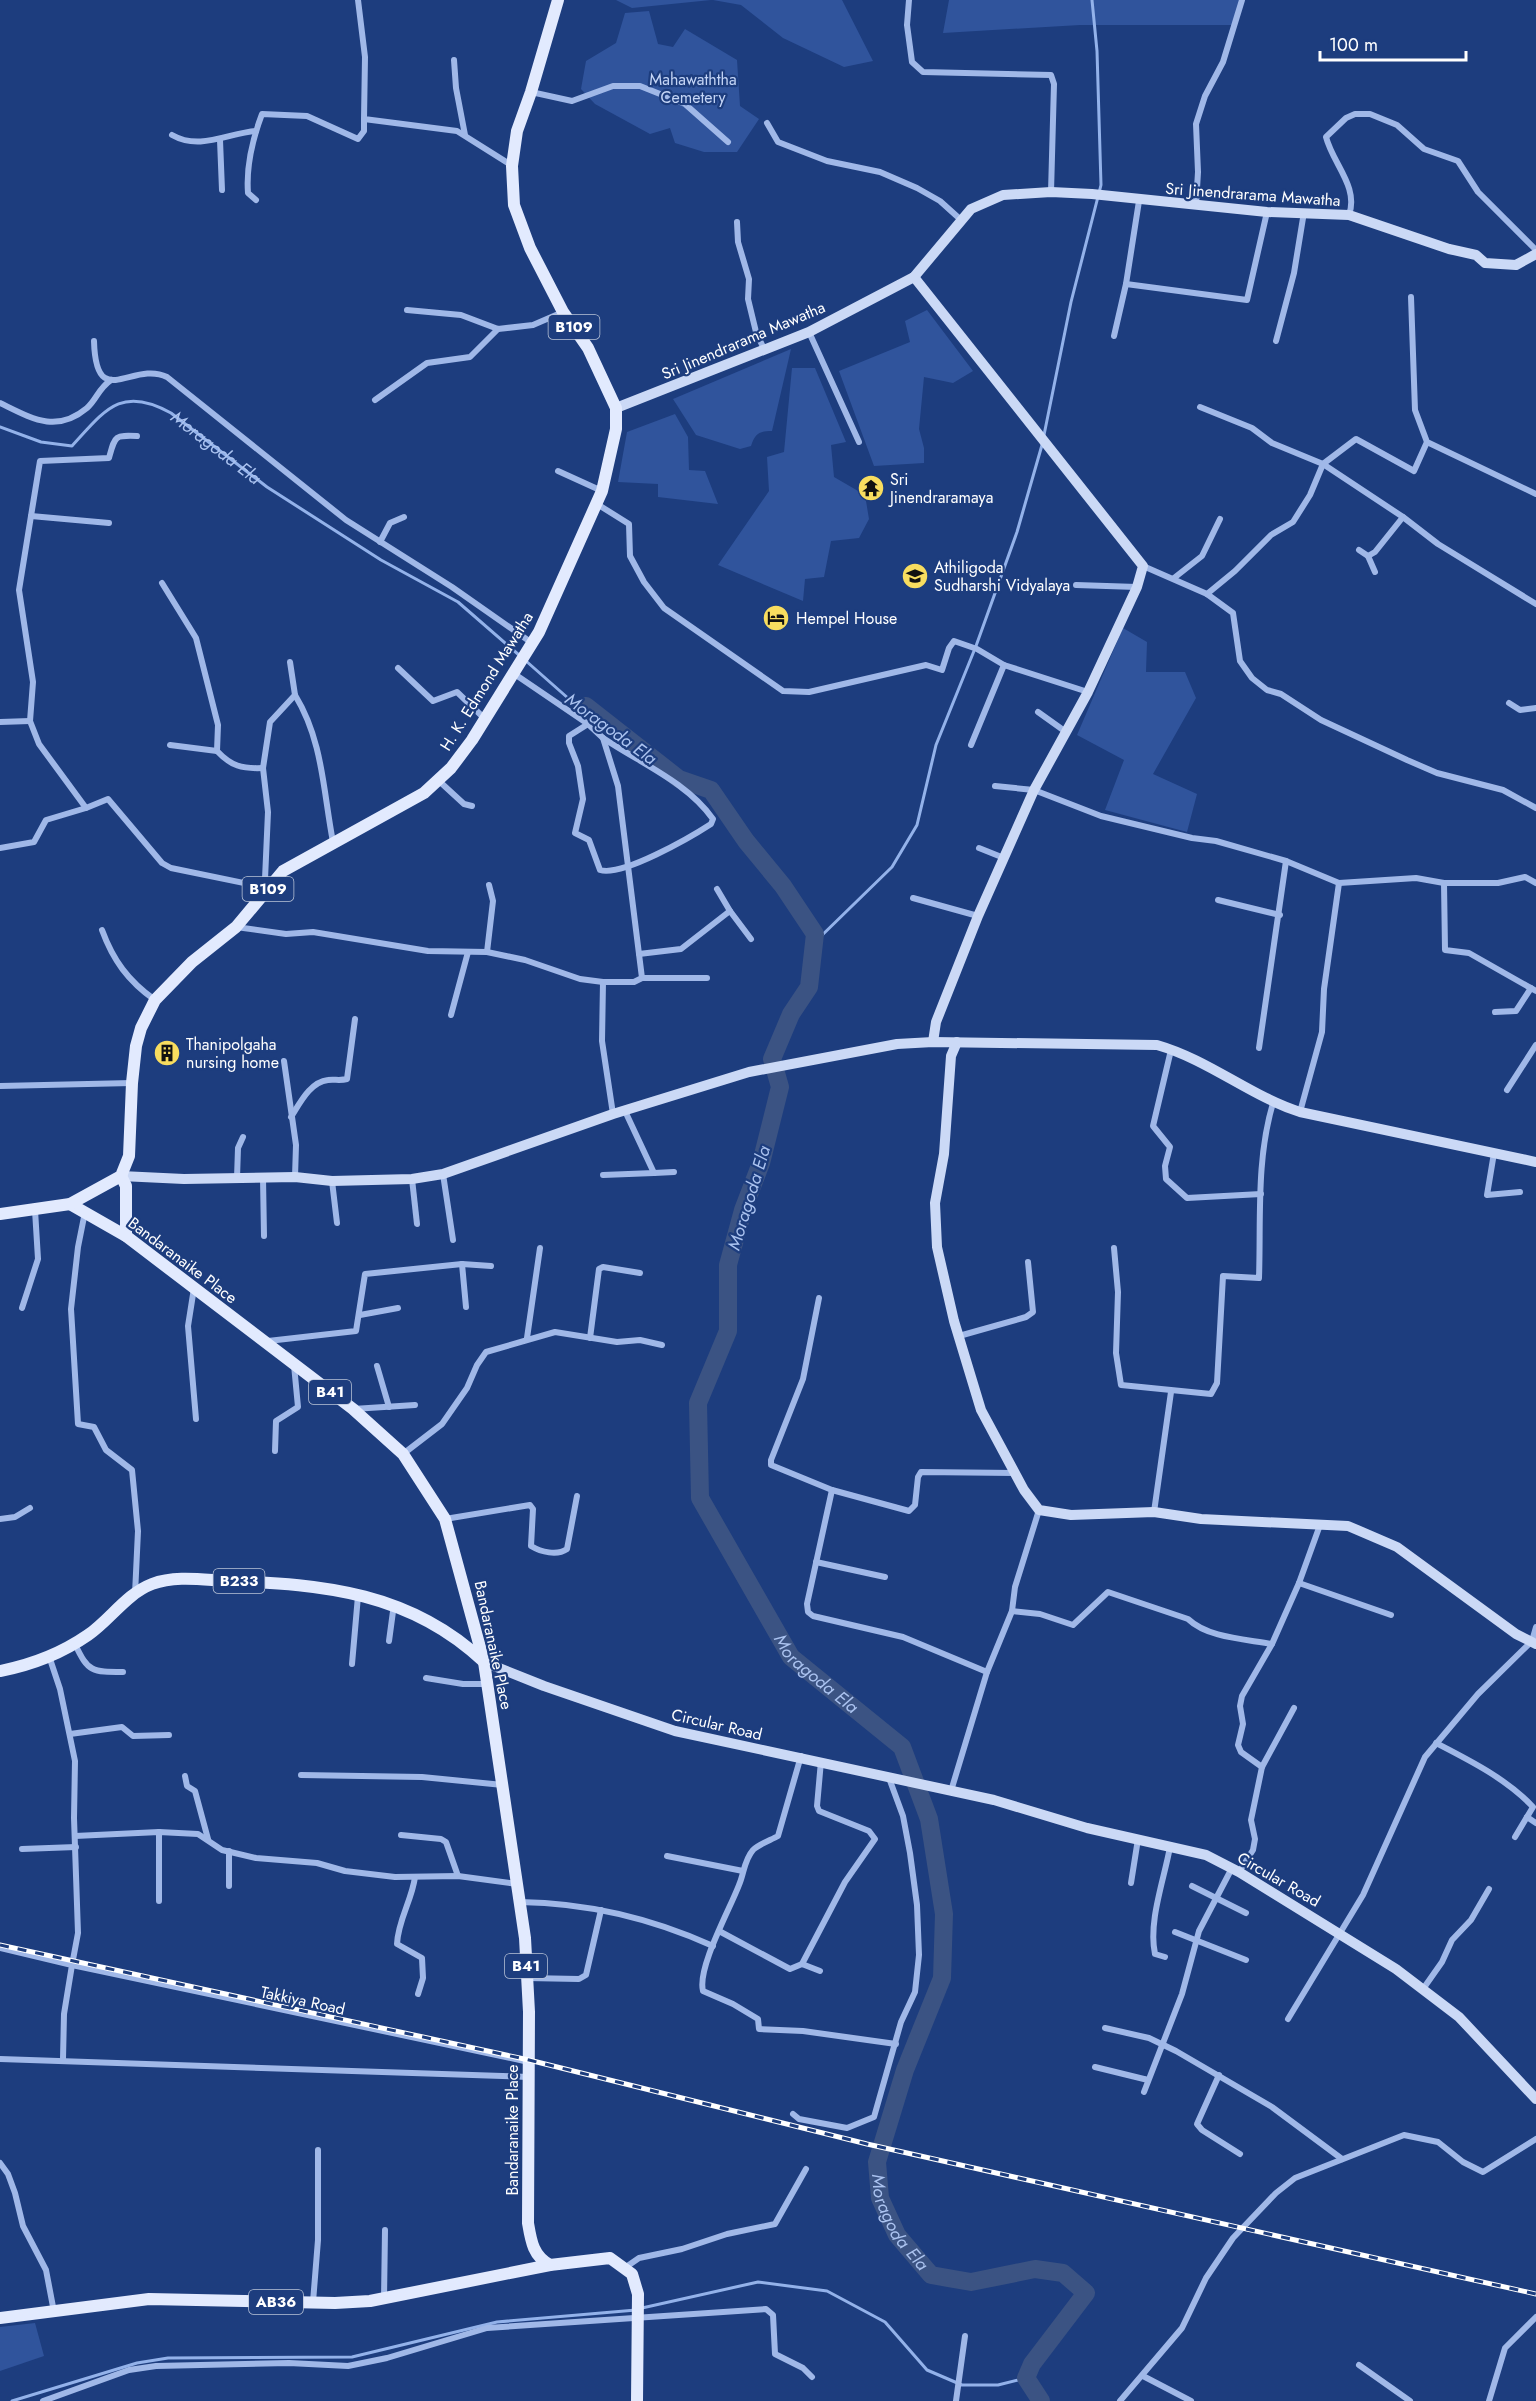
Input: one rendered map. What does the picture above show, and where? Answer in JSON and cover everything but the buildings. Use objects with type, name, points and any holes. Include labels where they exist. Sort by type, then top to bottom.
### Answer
[{"type":"main road","name":"H. K. Edmond Mawatha","points":[[121,1176],[129,1156],[132,1083],[141,1028],[155,1000],[192,962],[236,927],[283,871],[333,842],[388,815],[439,781],[472,740],[531,646],[602,491],[616,429],[616,408],[588,348],[563,312],[530,248],[514,204],[512,166],[517,131],[558,0]]},
{"type":"main road","points":[[0,1214],[70,1204],[121,1176],[126,1186],[126,1236]]},
{"type":"main road","name":"Bandaranaike Place","points":[[70,1204],[126,1236],[353,1409],[403,1454],[445,1519],[484,1662],[520,1902],[527,1978],[528,2223],[534,2251],[542,2261],[550,2265]]},
{"type":"main road","name":"B233","points":[[0,1671],[25,1666],[49,1656],[89,1635],[135,1594],[151,1585],[181,1579],[299,1585],[394,1604],[425,1617],[466,1644],[484,1662]]},
{"type":"main road","points":[[550,2265],[610,2258],[626,2267],[632,2274],[638,2294],[639,2316],[637,2401]]},
{"type":"main road","name":"AB36","points":[[0,2318],[148,2299],[313,2302],[384,2299],[550,2265]]},
{"type":"street","points":[[256,201],[248,193],[247,182],[256,131],[262,114],[307,116],[358,140],[364,131],[365,57],[358,0]]},
{"type":"street","points":[[909,0],[907,25],[912,63],[923,72],[1051,75],[1054,84],[1054,153],[1051,192]]},
{"type":"street","points":[[1196,204],[1198,172],[1196,124],[1205,96],[1223,63],[1242,0]]},
{"type":"street","points":[[454,60],[456,88],[465,135]]},
{"type":"street","points":[[531,92],[572,101],[613,86],[640,86],[685,104],[728,142]]},
{"type":"street","points":[[1349,215],[1352,193],[1329,150],[1326,137],[1346,118],[1355,114],[1370,114],[1397,125],[1424,149],[1458,161],[1478,192],[1536,252]]},
{"type":"street","points":[[364,119],[457,131],[512,166]]},
{"type":"street","points":[[767,123],[778,142],[827,161],[880,172],[940,201],[960,219]]},
{"type":"street","points":[[172,135],[178,139],[206,142],[256,131]]},
{"type":"street","points":[[220,140],[222,190]]},
{"type":"street","name":"Sri Jinendrarama Mawatha","points":[[616,408],[809,332],[914,277],[960,219],[971,209],[1003,195],[1051,192],[1267,212],[1349,215],[1449,249],[1476,255],[1485,263],[1516,265],[1536,252]]},
{"type":"street","points":[[1114,336],[1126,284],[1139,201]]},
{"type":"street","points":[[1126,284],[1248,300],[1267,212]]},
{"type":"street","points":[[1276,341],[1294,273],[1304,212]]},
{"type":"street","points":[[737,222],[738,242],[749,279],[748,299],[756,332],[764,349]]},
{"type":"street","points":[[914,277],[1143,566],[1207,594],[1233,614],[1240,660],[1252,678],[1267,690],[1281,694],[1321,720],[1407,760],[1437,773],[1503,790],[1536,808]]},
{"type":"street","points":[[1411,297],[1415,410],[1427,442],[1536,494]]},
{"type":"street","points":[[406,310],[461,315],[498,329],[533,325],[563,312]]},
{"type":"street","points":[[375,400],[427,363],[470,357],[498,329]]},
{"type":"street","points":[[809,332],[859,442]]},
{"type":"street","points":[[94,341],[95,365],[103,376],[111,381]]},
{"type":"street","points":[[0,403],[42,423],[63,421],[87,407],[100,387],[111,381],[157,372],[167,377],[346,520],[531,646]]},
{"type":"street","points":[[1200,407],[1251,428],[1272,443],[1323,464],[1438,544],[1536,604]]},
{"type":"street","points":[[86,807],[39,744],[30,721],[33,682],[19,590],[40,461],[109,458],[115,438],[119,435],[137,436]]},
{"type":"street","points":[[1207,594],[1235,571],[1271,535],[1293,522],[1310,495],[1323,464],[1356,439],[1414,471],[1427,442]]},
{"type":"street","points":[[558,471],[602,491]]},
{"type":"street","points":[[597,504],[630,524],[630,556],[644,582],[664,608],[783,691],[809,692],[926,664],[942,670],[954,641],[977,649],[1004,665],[1088,692]]},
{"type":"street","points":[[31,516],[109,524]]},
{"type":"street","points":[[380,542],[390,523],[404,517]]},
{"type":"street","points":[[1368,556],[1375,552],[1402,517]]},
{"type":"street","points":[[1174,578],[1202,556],[1220,519]]},
{"type":"street","points":[[1359,550],[1368,556],[1375,572]]},
{"type":"street","points":[[933,1042],[936,1022],[978,916],[1034,790],[1088,692],[1137,587],[1143,566]]},
{"type":"street","points":[[162,583],[196,638],[218,725],[217,751]]},
{"type":"street","points":[[1076,585],[1137,587]]},
{"type":"street","points":[[290,662],[295,695],[308,717],[320,750],[321,776],[333,842]]},
{"type":"street","points":[[971,745],[1004,665]]},
{"type":"street","points":[[398,668],[432,701],[457,692],[484,718]]},
{"type":"street","points":[[514,670],[588,724],[603,738],[678,785],[703,806],[712,819],[711,824],[690,838],[628,865],[606,872],[600,870],[589,840],[575,833],[583,799],[578,766],[568,743],[569,736],[588,724]]},
{"type":"street","points":[[269,888],[265,879],[268,812],[263,768],[270,722],[295,695]]},
{"type":"street","points":[[1509,703],[1520,710],[1536,708]]},
{"type":"street","points":[[1038,712],[1067,733]]},
{"type":"street","points":[[0,722],[30,721]]},
{"type":"street","points":[[603,738],[618,786],[642,978]]},
{"type":"street","points":[[170,745],[217,751],[229,765],[249,769],[263,768]]},
{"type":"street","points":[[439,781],[464,804],[472,806]]},
{"type":"street","points":[[995,786],[1034,790],[1108,818],[1192,838],[1216,841],[1286,861],[1339,883],[1416,878],[1444,883],[1498,883],[1525,877],[1536,882]]},
{"type":"street","points":[[0,848],[34,842],[46,820],[108,800],[162,863],[171,868],[269,888]]},
{"type":"street","points":[[979,848],[1004,858]]},
{"type":"street","points":[[1259,1048],[1286,861]]},
{"type":"street","points":[[1300,1112],[1322,1032],[1324,989],[1339,883]]},
{"type":"street","points":[[1444,883],[1445,950],[1469,953],[1534,989],[1516,1011],[1495,1012]]},
{"type":"street","points":[[487,952],[493,901],[489,885]]},
{"type":"street","points":[[717,889],[751,939]]},
{"type":"street","points":[[913,897],[978,916]]},
{"type":"street","points":[[1218,900],[1280,915]]},
{"type":"street","points":[[639,954],[681,949],[730,910]]},
{"type":"street","points":[[236,927],[285,934],[313,932],[428,951],[487,952],[525,960],[579,979],[603,982],[634,982],[642,978],[707,978]]},
{"type":"street","points":[[102,930],[111,954],[134,985],[155,1000]]},
{"type":"street","points":[[451,1015],[454,996],[468,952]]},
{"type":"street","points":[[603,982],[602,1041],[613,1114]]},
{"type":"street","points":[[291,1117],[304,1096],[317,1084],[326,1080],[347,1079],[355,1019]]},
{"type":"street","points":[[121,1176],[184,1179],[295,1177],[332,1181],[412,1179],[443,1173],[613,1114],[749,1072],[897,1044],[933,1042],[1157,1046],[1218,1071],[1273,1103],[1300,1112],[1536,1162]]},
{"type":"street","points":[[957,1042],[951,1056],[944,1154],[935,1203],[937,1247],[959,1336],[981,1410],[1015,1473],[1039,1510],[1071,1515],[1154,1512],[1201,1519],[1348,1526],[1397,1547],[1516,1634],[1534,1643]]},
{"type":"street","points":[[1507,1090],[1536,1045]]},
{"type":"street","points":[[1171,1050],[1153,1126],[1170,1147],[1165,1166],[1166,1179],[1186,1197],[1261,1194]]},
{"type":"street","points":[[284,1061],[296,1145],[295,1177]]},
{"type":"street","points":[[0,1086],[132,1083]]},
{"type":"street","points":[[1114,1248],[1118,1292],[1116,1353],[1121,1385],[1160,1388],[1171,1392],[1211,1394],[1217,1383],[1223,1276],[1259,1278],[1260,1165],[1266,1126],[1273,1103]]},
{"type":"street","points":[[625,1111],[654,1173]]},
{"type":"street","points":[[237,1178],[238,1148],[243,1137]]},
{"type":"street","points":[[1494,1152],[1486,1195],[1520,1192]]},
{"type":"street","points":[[603,1175],[674,1172]]},
{"type":"street","points":[[443,1173],[453,1240]]},
{"type":"street","points":[[263,1178],[264,1236]]},
{"type":"street","points":[[412,1179],[417,1224]]},
{"type":"street","points":[[332,1181],[337,1223]]},
{"type":"street","points":[[22,1308],[38,1259],[35,1210]]},
{"type":"street","points":[[85,1212],[78,1247],[71,1309],[78,1424],[94,1427],[106,1450],[132,1470],[138,1531],[135,1594]]},
{"type":"street","points":[[527,1338],[540,1248]]},
{"type":"street","points":[[959,1336],[1026,1317],[1033,1311],[1028,1262]]},
{"type":"street","points":[[264,1342],[356,1331],[365,1274],[462,1264],[491,1266]]},
{"type":"street","points":[[462,1264],[466,1308]]},
{"type":"street","points":[[590,1338],[598,1269],[603,1267],[640,1273]]},
{"type":"street","points":[[194,1287],[188,1326],[196,1419]]},
{"type":"street","points":[[819,1298],[803,1379],[771,1460],[771,1466],[832,1490],[909,1510],[915,1505],[918,1477],[921,1472],[1015,1473]]},
{"type":"street","points":[[360,1315],[398,1308]]},
{"type":"street","points":[[403,1454],[442,1424],[467,1388],[477,1365],[486,1352],[521,1342],[527,1338],[564,1332],[617,1342],[640,1340],[662,1345]]},
{"type":"street","points":[[275,1451],[276,1422],[298,1407],[294,1365]]},
{"type":"street","points":[[377,1366],[388,1407]]},
{"type":"street","points":[[1154,1512],[1171,1392]]},
{"type":"street","points":[[353,1409],[416,1405]]},
{"type":"street","points":[[832,1490],[807,1604],[808,1612],[813,1616],[903,1637],[987,1672]]},
{"type":"street","points":[[445,1519],[530,1505],[533,1509],[531,1546],[538,1550],[562,1553],[567,1550],[577,1496]]},
{"type":"street","points":[[0,1519],[15,1517],[30,1508]]},
{"type":"street","points":[[951,1791],[987,1672],[1011,1611],[1015,1587],[1039,1510]]},
{"type":"street","points":[[1262,1767],[1246,1758],[1238,1745],[1243,1724],[1240,1706],[1256,1668],[1272,1644],[1299,1583],[1320,1525]]},
{"type":"street","points":[[816,1562],[885,1577]]},
{"type":"street","points":[[1299,1583],[1391,1615]]},
{"type":"street","points":[[1011,1611],[1040,1614],[1073,1624],[1108,1592],[1188,1619],[1196,1626],[1217,1633],[1272,1644]]},
{"type":"street","points":[[352,1664],[358,1595]]},
{"type":"street","points":[[390,1641],[394,1604]]},
{"type":"street","points":[[1288,2019],[1341,1933],[1388,1842],[1425,1757],[1478,1694],[1534,1643],[1536,1627]]},
{"type":"street","points":[[74,1643],[84,1665],[93,1671],[123,1672]]},
{"type":"street","points":[[49,1656],[75,1761],[78,1933],[64,2014],[63,2060]]},
{"type":"street","name":"Circular Road","points":[[484,1662],[544,1686],[675,1731],[715,1742],[801,1756],[994,1800],[1087,1828],[1196,1851],[1235,1870],[1341,1933],[1423,1989],[1459,2017],[1536,2099]]},
{"type":"street","points":[[426,1678],[463,1684],[488,1684]]},
{"type":"street","points":[[1144,2092],[1146,2080],[1182,1994],[1196,1940],[1215,1898],[1253,1850],[1255,1839],[1251,1820],[1262,1767],[1294,1708]]},
{"type":"street","points":[[70,1734],[122,1727],[133,1736],[169,1735]]},
{"type":"street","points":[[1436,1743],[1483,1770],[1524,1798],[1533,1807],[1515,1837]]},
{"type":"street","points":[[801,1756],[778,1836],[753,1850],[743,1871],[741,1882],[713,1946],[701,1984],[703,1992],[734,2004],[753,2015],[758,2019],[759,2029],[803,2031],[896,2044]]},
{"type":"street","points":[[719,1931],[790,1969],[802,1964],[844,1882],[875,1839],[869,1832],[819,1811],[817,1806],[821,1761]]},
{"type":"street","points":[[301,1775],[422,1777],[503,1785]]},
{"type":"street","points":[[185,1776],[187,1786],[195,1791],[208,1839]]},
{"type":"street","points":[[793,2114],[799,2119],[847,2128],[874,2117],[901,2022],[915,1992],[919,1931],[903,1816],[886,1777]]},
{"type":"street","points":[[1527,1817],[1536,1823]]},
{"type":"street","points":[[75,1836],[159,1832],[198,1834],[222,1850],[256,1858],[317,1863],[345,1871],[416,1877],[458,1876],[517,1884]]},
{"type":"street","points":[[159,1832],[159,1901]]},
{"type":"street","points":[[401,1835],[441,1839],[446,1842],[458,1876]]},
{"type":"street","points":[[1131,1883],[1138,1839]]},
{"type":"street","points":[[22,1849],[76,1846]]},
{"type":"street","points":[[1165,1957],[1155,1954],[1152,1942],[1155,1915],[1170,1846]]},
{"type":"street","points":[[229,1851],[229,1887]]},
{"type":"street","points":[[667,1856],[743,1871]]},
{"type":"street","points":[[416,1877],[414,1890],[399,1927],[397,1944],[422,1958],[423,1978],[418,1994]]},
{"type":"street","points":[[1192,1886],[1246,1913]]},
{"type":"street","points":[[1423,1989],[1442,1962],[1452,1940],[1471,1920],[1489,1889]]},
{"type":"street","points":[[520,1902],[553,1902],[639,1918],[713,1946]]},
{"type":"street","points":[[527,1978],[579,1979],[586,1975],[601,1910]]},
{"type":"street","points":[[1175,1932],[1246,1960]]},
{"type":"street","name":"Takkiya Road","points":[[0,1948],[529,2062]]},
{"type":"street","points":[[802,1964],[820,1971]]},
{"type":"street","points":[[1106,2028],[1162,2044],[1219,2075],[1272,2107],[1342,2159]]},
{"type":"street","points":[[0,2059],[529,2077]]},
{"type":"street","points":[[1095,2067],[1146,2080]]},
{"type":"street","points":[[1219,2075],[1197,2124],[1202,2130],[1240,2154]]},
{"type":"street","points":[[1120,2401],[1182,2328],[1206,2278],[1233,2238],[1276,2193],[1295,2178],[1393,2137],[1416,2136],[1438,2142],[1463,2162],[1482,2172],[1536,2139]]},
{"type":"street","points":[[313,2302],[318,2240],[318,2150]]},
{"type":"street","points":[[0,2163],[8,2174],[15,2193],[23,2226],[46,2270],[54,2312]]},
{"type":"street","points":[[626,2267],[639,2258],[682,2249],[727,2234],[775,2224],[806,2169]]},
{"type":"street","points":[[384,2299],[385,2230]]},
{"type":"street","points":[[43,2401],[129,2370],[156,2366],[289,2363],[348,2366],[387,2358],[488,2328],[766,2309],[773,2315],[775,2354],[803,2368],[812,2377]]},
{"type":"street","points":[[1489,2401],[1505,2348],[1536,2317]]},
{"type":"street","points":[[956,2401],[965,2336]]},
{"type":"street","points":[[1359,2365],[1410,2401]]},
{"type":"street","points":[[1143,2376],[1191,2401]]},
{"type":"green space","points":[[616,0],[711,0],[632,8]]},
{"type":"green space","points":[[713,0],[842,0],[873,61],[844,67],[783,38],[741,5]]},
{"type":"green space","points":[[949,0],[1242,0],[1236,25],[1080,25],[943,33]]},
{"type":"green space","name":"Mahawaththa Cemetery","points":[[649,11],[658,44],[673,47],[685,29],[737,60],[740,106],[759,119],[737,152],[704,152],[675,143],[670,128],[650,134],[595,104],[581,89],[586,61],[616,43],[625,13]]},
{"type":"green space","points":[[927,310],[973,371],[953,383],[924,377],[919,429],[924,448],[924,463],[874,466],[839,371],[910,342],[905,321]]},
{"type":"green space","points":[[791,349],[772,431],[758,434],[751,446],[740,449],[696,435],[673,399]]},
{"type":"green space","points":[[792,368],[815,368],[846,442],[831,445],[834,477],[865,495],[869,519],[859,538],[831,541],[824,577],[805,579],[803,601],[718,565],[769,491],[767,457],[784,452]]},
{"type":"green space","points":[[675,414],[688,437],[689,470],[705,471],[718,504],[658,497],[658,484],[618,482],[627,432]]},
{"type":"green space","points":[[1123,628],[1147,642],[1146,672],[1185,672],[1196,698],[1153,774],[1197,794],[1187,832],[1105,810],[1124,760],[1077,735]]},
{"type":"green space","points":[[35,2323],[44,2356],[0,2371],[0,2327]]},
{"type":"waterway","points":[[1044,435],[1071,302],[1101,185],[1097,51],[1092,0]]},
{"type":"waterway","name":"Moragoda Ela","points":[[0,427],[41,442],[72,446],[94,422],[115,406],[139,401],[154,405],[171,413],[267,487],[381,560],[458,602],[519,655]]},
{"type":"waterway","points":[[814,943],[892,867],[917,825],[936,745],[976,646],[1017,532],[1042,445]]},
{"type":"waterway","name":"Moragoda Ela","points":[[526,661],[569,699],[586,706]]},
{"type":"waterway","name":"Moragoda Ela","points":[[586,706],[679,779],[711,790],[746,841],[783,886],[815,934],[809,987],[791,1014],[772,1059],[780,1087],[761,1163],[743,1210],[728,1265],[728,1331],[698,1403],[700,1498],[791,1657],[902,1747],[929,1819],[944,1914],[942,1978],[905,2070],[877,2162],[880,2198],[897,2235],[931,2275],[971,2282],[1035,2269],[1063,2273],[1086,2293],[1032,2364],[1026,2378],[1041,2401]]},
{"type":"waterway","points":[[642,2308],[758,2282],[827,2291],[885,2322],[927,2370],[962,2385],[998,2385],[1026,2378]]},
{"type":"waterway","points":[[12,2401],[137,2363],[168,2358],[352,2357],[497,2322],[636,2310]]},
{"type":"railway","points":[[0,1945],[529,2060],[867,2144],[1536,2294]]},
{"type":"place","name":"Sri Jinendraramaya","points":[[871,488]]},
{"type":"place","name":"Athiligoda Sudharshi Vidyalaya","points":[[915,576]]},
{"type":"place","name":"Hempel House","points":[[776,618]]},
{"type":"place","name":"Thanipolgaha nursing home","points":[[167,1053]]}]
